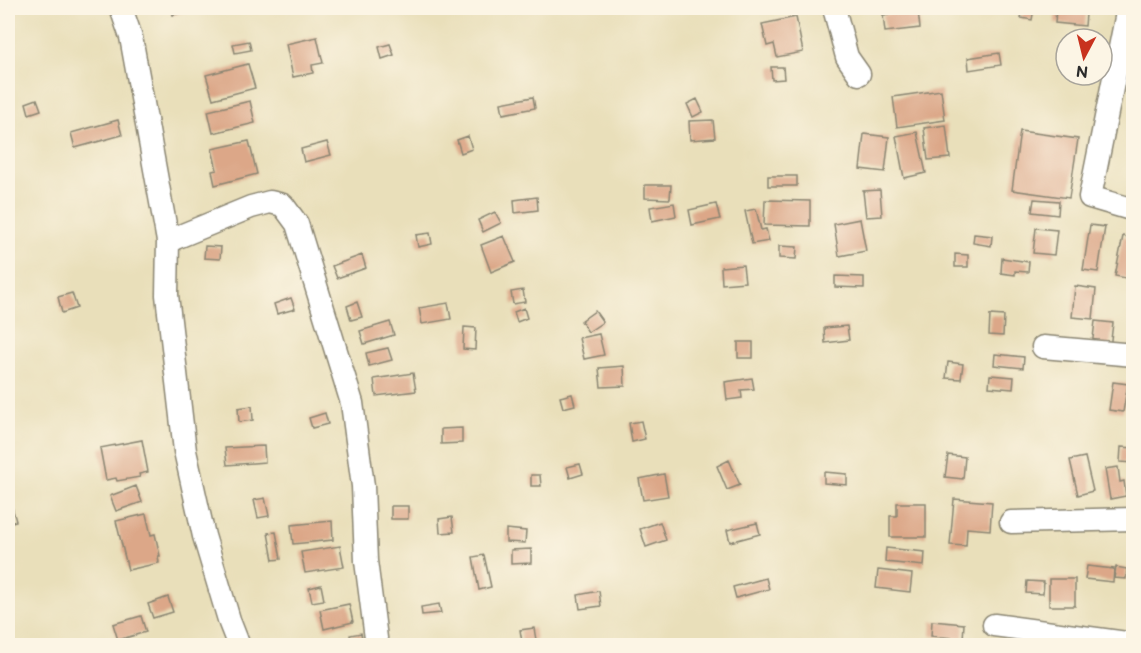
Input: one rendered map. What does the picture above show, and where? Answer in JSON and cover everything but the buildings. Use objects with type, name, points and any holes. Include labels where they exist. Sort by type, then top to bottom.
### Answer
[{"type":"street","points":[[121,8],[131,37],[168,241],[167,295],[185,451],[204,536],[230,623],[239,645]]},
{"type":"street","points":[[834,8],[847,57],[859,74]]},
{"type":"street","points":[[1129,22],[1090,197],[1134,210]]},
{"type":"street","points":[[168,241],[251,207],[270,202],[283,205],[297,224],[352,403],[363,486],[366,561],[377,645]]},
{"type":"street","points":[[1043,347],[1134,355]]},
{"type":"street","points":[[1011,522],[1134,519]]},
{"type":"street","points":[[994,625],[1134,644]]}]
